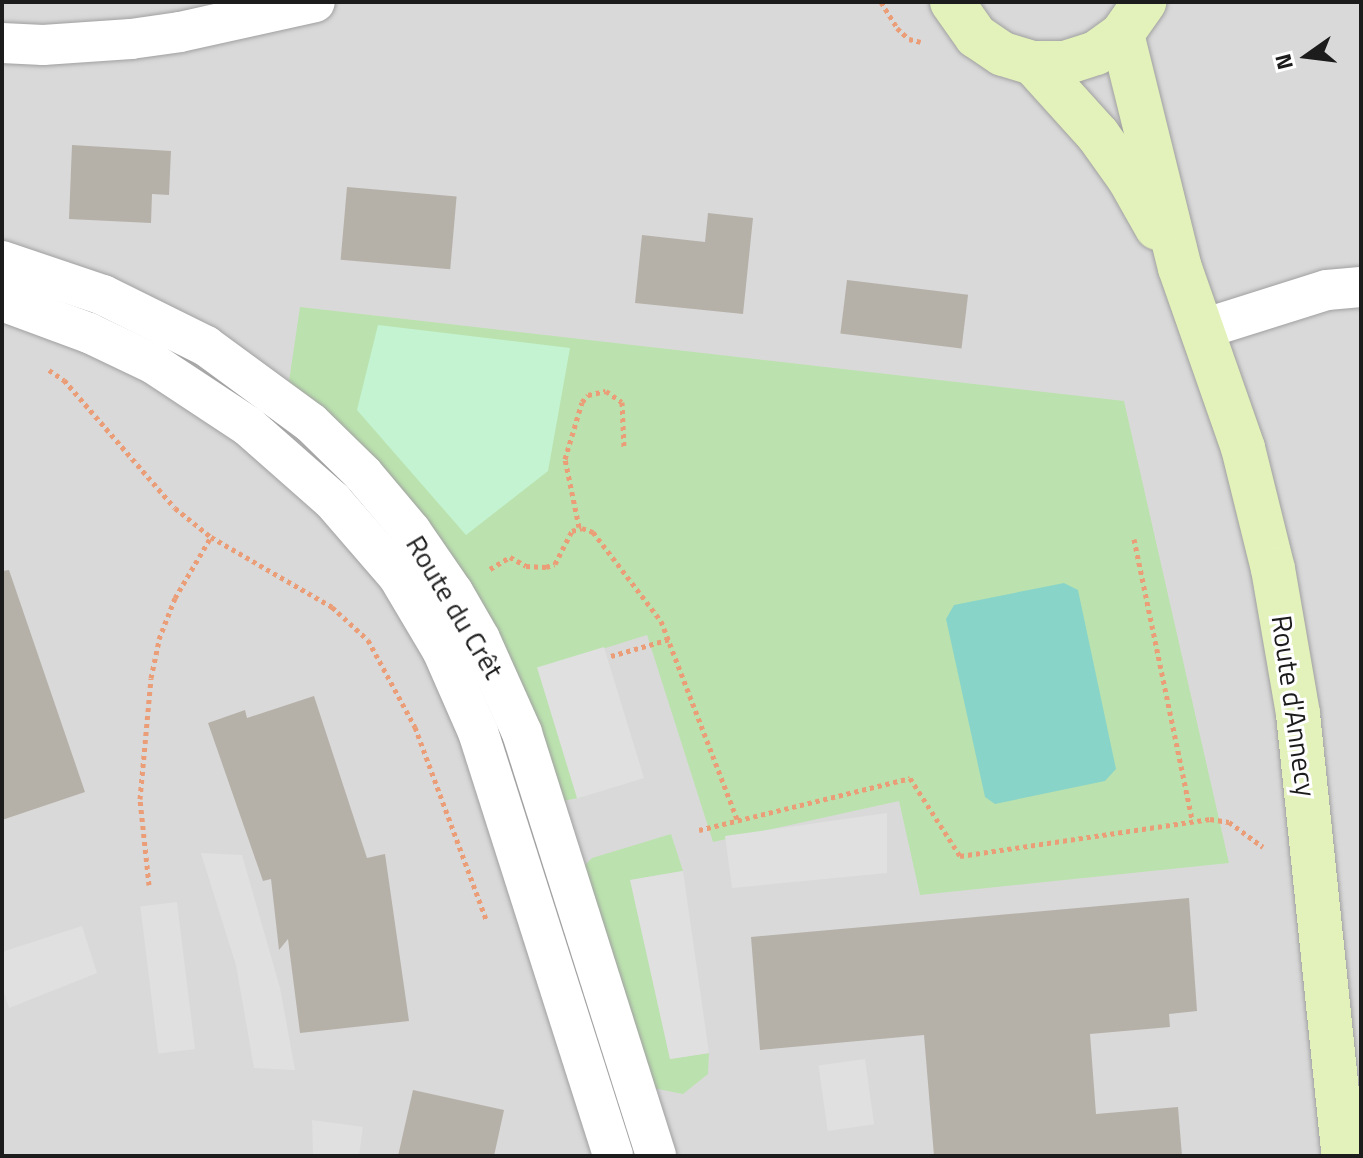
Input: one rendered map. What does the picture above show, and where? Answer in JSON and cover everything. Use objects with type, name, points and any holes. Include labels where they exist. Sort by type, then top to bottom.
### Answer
[{"type":"main road","name":"Route d'Annecy","points":[[952,2],[976,36],[1003,54],[1033,63],[1065,63],[1096,53],[1133,18]]},
{"type":"main road","name":"Route d'Annecy","points":[[1133,18],[1146,117],[1180,268],[1243,448],[1273,569],[1298,714],[1344,1156]]},
{"type":"main road","name":"Route d'Annecy","points":[[1033,63],[1098,135],[1130,180],[1180,268]]},
{"type":"street","points":[[2,43],[43,45],[131,39],[315,2]]},
{"type":"street","name":"Route du Crêt","points":[[2,261],[103,295],[206,346],[311,423],[363,474],[411,531],[460,603],[513,709],[656,1156]]},
{"type":"street","points":[[1203,329],[1327,290],[1361,287]]},
{"type":"street","name":"Route du Crêt","points":[[2,301],[89,333],[154,364],[248,426],[333,501],[373,544],[442,650],[478,732],[613,1156]]},
{"type":"path","points":[[43,366],[64,380],[175,508],[211,537],[332,607],[368,640],[415,727],[486,921]]},
{"type":"path","points":[[579,528],[565,459],[582,402],[588,395],[606,391],[622,402],[624,448]]},
{"type":"path","points":[[484,573],[510,557],[537,568],[555,564],[567,536],[579,528],[587,529],[599,538],[655,610],[670,639],[737,819]]},
{"type":"path","points":[[149,885],[140,799],[151,678],[159,639],[175,598],[211,537]]},
{"type":"path","points":[[1134,539],[1192,821]]},
{"type":"path","points":[[368,640],[419,611]]},
{"type":"path","points":[[611,656],[670,639]]},
{"type":"path","points":[[699,830],[910,778],[960,856],[1192,821],[1229,822],[1261,846],[1315,870]]},
{"type":"shaded area","points":[[2,2],[1361,2],[1361,1156],[2,1156]]},
{"type":"shaded area","points":[[1064,583],[1078,590],[1116,769],[1105,781],[995,804],[985,797],[946,619],[954,605]]},
{"type":"shaded area","points":[[604,647],[644,778],[577,798],[537,667]]},
{"type":"shaded area","points":[[887,813],[887,873],[732,888],[725,836]]},
{"type":"shaded area","points":[[201,853],[242,855],[280,988],[295,1070],[254,1068],[236,965]]},
{"type":"shaded area","points":[[683,871],[709,1053],[670,1059],[630,880]]},
{"type":"shaded area","points":[[177,902],[195,1049],[158,1053],[140,907]]},
{"type":"shaded area","points":[[82,926],[97,973],[9,1008],[2,987],[2,952]]},
{"type":"shaded area","points":[[865,1059],[874,1124],[828,1131],[818,1066]]},
{"type":"shaded area","points":[[312,1120],[363,1127],[359,1156],[313,1156]]},
{"type":"green space","points":[[300,307],[1124,401],[1229,863],[920,895],[899,801],[713,842],[647,635],[538,669],[583,797],[558,802],[414,509],[289,381]]},
{"type":"green space","points":[[378,325],[570,348],[548,471],[466,535],[357,410]]},
{"type":"green space","points":[[671,834],[683,871],[631,880],[670,1059],[709,1053],[708,1074],[683,1094],[653,1088],[577,873],[592,858]]},
{"type":"building","points":[[72,145],[171,151],[169,195],[152,194],[151,223],[69,219]]},
{"type":"building","points":[[347,187],[457,197],[450,269],[341,260]]},
{"type":"building","points":[[708,213],[753,218],[743,314],[635,303],[642,235],[705,242]]},
{"type":"building","points":[[847,280],[968,295],[962,348],[840,334]]},
{"type":"building","points":[[9,570],[85,792],[2,820],[2,571]]},
{"type":"building","points":[[314,696],[367,858],[385,854],[409,1021],[300,1033],[288,939],[279,950],[271,879],[263,881],[208,723],[245,710],[247,718]]},
{"type":"building","points":[[1189,898],[1197,1011],[1169,1014],[1170,1027],[1090,1034],[1096,1114],[1178,1107],[1182,1156],[934,1156],[924,1035],[760,1050],[751,937]]},
{"type":"building","points":[[413,1090],[504,1110],[494,1156],[398,1156]]}]
